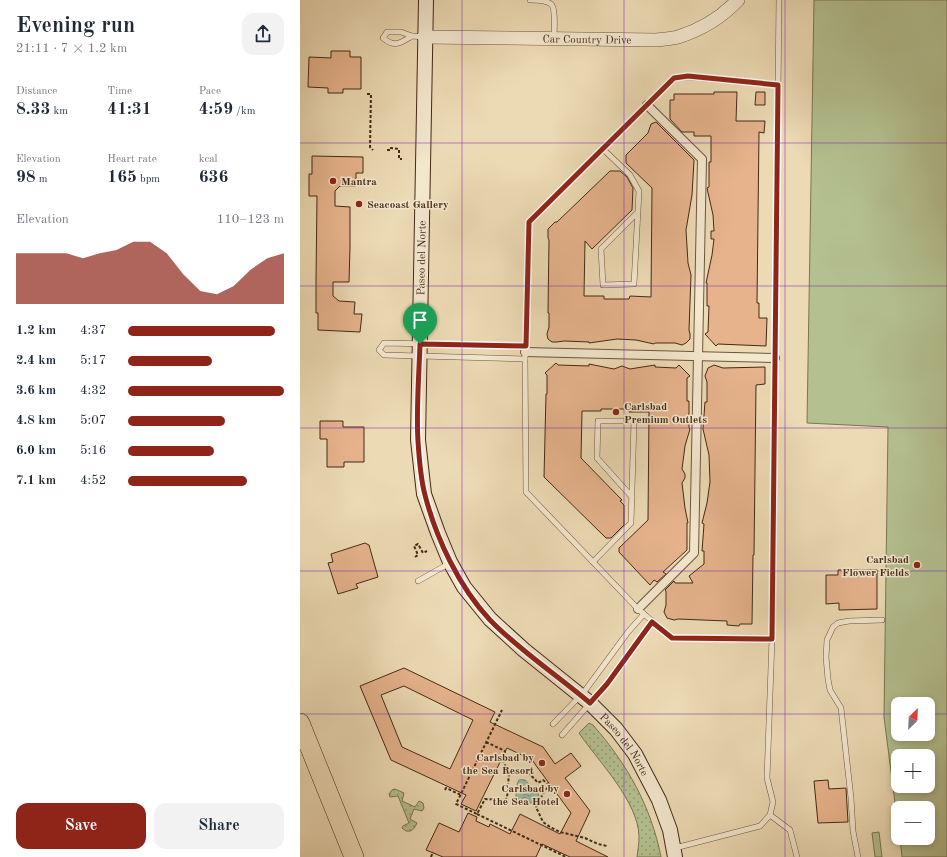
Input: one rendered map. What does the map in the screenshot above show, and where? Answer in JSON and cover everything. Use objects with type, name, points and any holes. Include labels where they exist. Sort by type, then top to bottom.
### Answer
[{"type":"highway","points":[[300,723],[354,857]]},
{"type":"main road","name":"Paseo del Norte","points":[[426,0],[418,37],[418,440],[424,494],[438,534],[450,562],[464,587],[490,619],[524,650],[585,699],[616,728],[635,754],[659,800],[670,830],[674,853]]},
{"type":"street","name":"Car Country Drive","points":[[418,37],[656,40],[677,37],[702,27],[728,10],[738,0]]},
{"type":"street","points":[[641,612],[694,553],[702,159],[647,105]]},
{"type":"street","points":[[525,352],[775,358]]},
{"type":"lane","points":[[530,0],[550,3],[553,7]]},
{"type":"lane","points":[[554,0],[554,39]]},
{"type":"lane","points":[[674,853],[760,826],[770,816],[773,802],[767,778],[772,639],[780,0]]},
{"type":"lane","points":[[387,32],[401,32],[418,37],[400,44],[389,43],[383,38],[387,32]]},
{"type":"lane","points":[[772,639],[672,638],[641,612],[526,492],[525,352],[529,222],[674,78],[688,76],[778,85]]},
{"type":"lane","points":[[602,149],[630,175],[639,191],[638,212],[634,284],[604,285],[601,249],[638,212]]},
{"type":"lane","points":[[525,352],[419,350],[384,344],[379,350],[384,355],[419,350],[525,352]]},
{"type":"lane","points":[[593,562],[631,523],[632,497],[634,421],[598,422],[597,458],[632,497]]},
{"type":"lane","points":[[418,581],[450,562]]},
{"type":"lane","points":[[562,735],[585,699],[594,679],[641,612]]},
{"type":"lane","points":[[858,857],[853,831],[851,798],[841,708],[830,690],[826,657],[827,646],[830,632],[838,623],[855,620],[882,620]]},
{"type":"lane","points":[[553,724],[607,684],[652,622]]},
{"type":"lane","points":[[770,816],[790,830],[797,857]]},
{"type":"path","points":[[366,94],[371,94],[370,147],[373,150]]},
{"type":"path","points":[[387,150],[391,150],[391,148],[399,149],[398,159],[402,159]]},
{"type":"path","points":[[415,557],[418,555],[414,546],[418,544],[423,553],[427,551]]},
{"type":"path","points":[[502,710],[456,804],[566,857]]},
{"type":"path","points":[[477,814],[485,799],[505,800],[507,798],[508,772],[503,761],[505,751],[486,742]]},
{"type":"path","points":[[508,772],[525,771],[529,773],[538,783],[543,780],[548,784],[548,787],[544,791],[543,796],[536,808],[543,822],[560,832],[585,838],[607,846]]},
{"type":"path","points":[[445,790],[446,788],[461,795]]},
{"type":"path","points":[[431,857],[432,852]]},
{"type":"shaded area","name":"Carlsbad Flower Fields","points":[[814,0],[947,0],[947,857],[902,857],[901,845],[935,845],[935,801],[895,801],[894,793],[935,793],[935,749],[891,749],[891,772],[884,717],[888,427],[807,423]]},
{"type":"shaded area","points":[[589,723],[593,725],[617,755],[636,786],[651,820],[661,857],[637,857],[639,836],[637,823],[632,809],[616,782],[579,733]]},
{"type":"shaded area","points":[[395,789],[404,793],[402,801],[415,807],[419,801],[423,803],[424,808],[422,811],[414,809],[410,819],[417,823],[411,830],[406,831],[402,828],[409,823],[398,796],[390,797],[389,794]]},
{"type":"shaded area","points":[[879,832],[882,857],[875,857],[872,833]]},
{"type":"water","points":[[519,780],[524,780],[527,782],[529,785],[528,790],[530,792],[534,790],[538,793],[539,795],[536,802],[530,803],[525,797],[520,800],[516,797],[519,790],[517,784]]},
{"type":"building","points":[[331,51],[350,51],[350,57],[361,57],[361,89],[343,89],[343,93],[328,93],[328,88],[308,87],[309,57],[331,58]]},
{"type":"building","points":[[714,92],[737,92],[736,121],[765,121],[764,133],[759,132],[757,303],[759,303],[759,318],[767,318],[766,346],[718,344],[716,346],[705,334],[708,332],[709,306],[707,306],[706,283],[714,239],[711,239],[711,231],[714,231],[713,215],[707,188],[709,187],[709,162],[711,162],[711,136],[694,136],[694,132],[682,132],[670,119],[670,100],[674,100],[674,94],[714,94]]},
{"type":"building","points":[[756,92],[765,92],[765,105],[755,105]]},
{"type":"building","points":[[656,122],[694,160],[692,195],[686,230],[688,263],[691,275],[690,339],[682,345],[675,343],[654,344],[636,340],[617,339],[589,343],[564,341],[552,342],[548,339],[547,334],[549,327],[548,229],[610,171],[620,171],[627,177],[633,188],[632,210],[592,249],[585,241],[584,296],[604,296],[604,299],[629,299],[630,296],[651,297],[652,188],[626,163],[626,155],[648,133],[651,124]]},
{"type":"building","points":[[312,156],[363,157],[363,173],[356,173],[356,186],[340,186],[335,191],[335,206],[350,207],[350,247],[349,282],[333,282],[333,296],[339,301],[355,302],[354,314],[362,314],[360,332],[318,330],[318,313],[316,313],[317,196],[309,196],[309,174],[312,174]]},
{"type":"building","points":[[556,363],[558,365],[589,366],[589,364],[614,369],[622,366],[630,369],[655,365],[655,367],[676,368],[679,365],[690,376],[687,378],[687,401],[689,401],[690,429],[685,446],[682,469],[685,474],[685,478],[682,483],[688,523],[687,550],[663,572],[666,574],[657,582],[654,580],[650,585],[619,552],[619,548],[648,520],[649,412],[629,412],[629,409],[582,411],[581,458],[622,500],[620,501],[624,505],[624,525],[611,538],[606,538],[544,477],[547,394],[547,375],[545,373]]},
{"type":"building","points":[[714,365],[723,368],[765,367],[765,384],[756,385],[752,624],[740,624],[739,626],[727,625],[727,621],[674,620],[667,618],[664,612],[666,605],[665,590],[674,581],[675,583],[693,583],[689,576],[704,564],[704,551],[702,551],[704,524],[702,523],[710,482],[709,455],[703,429],[705,402],[707,402],[707,382],[705,376],[708,368]]},
{"type":"building","points":[[320,421],[343,421],[343,427],[364,427],[364,462],[344,462],[344,467],[327,467],[327,439],[320,439]]},
{"type":"building","points":[[365,543],[369,545],[378,577],[356,584],[358,588],[338,594],[328,563],[333,562],[331,554]]},
{"type":"building","points":[[838,570],[877,570],[877,609],[839,610],[839,603],[826,604],[826,575],[838,575]]},
{"type":"building","points":[[404,668],[495,712],[490,722],[543,747],[555,764],[571,753],[581,766],[565,778],[590,811],[576,841],[608,857],[570,857],[542,844],[536,857],[443,857],[426,850],[439,823],[459,832],[468,813],[477,817],[476,821],[489,827],[490,824],[510,834],[520,814],[560,834],[571,813],[532,760],[507,748],[476,811],[461,804],[466,795],[391,760],[360,686]],"holes":[[[404,686],[473,720],[450,769],[402,747],[381,695]]]},
{"type":"building","points":[[828,780],[829,789],[846,788],[848,822],[818,823],[814,781]]},
{"type":"place","name":"Mantra","points":[[333,181]]},
{"type":"place","name":"Seacoast Gallery","points":[[359,204]]},
{"type":"place","name":"Carlsbad Premium Outlets","points":[[616,412]]},
{"type":"place","name":"Carlsbad Flower Fields","points":[[917,565]]},
{"type":"place","name":"Carlsbad by the Sea Resort","points":[[542,763]]},
{"type":"place","name":"Carlsbad by the Sea Hotel","points":[[567,794]]},
{"type":"route","points":[[688,76],[778,85],[772,639],[672,638],[652,622],[607,684],[590,703],[524,650],[490,619],[464,587],[450,562],[438,534],[424,494],[418,440],[420,344],[526,346],[529,222],[674,78],[688,76]]}]
